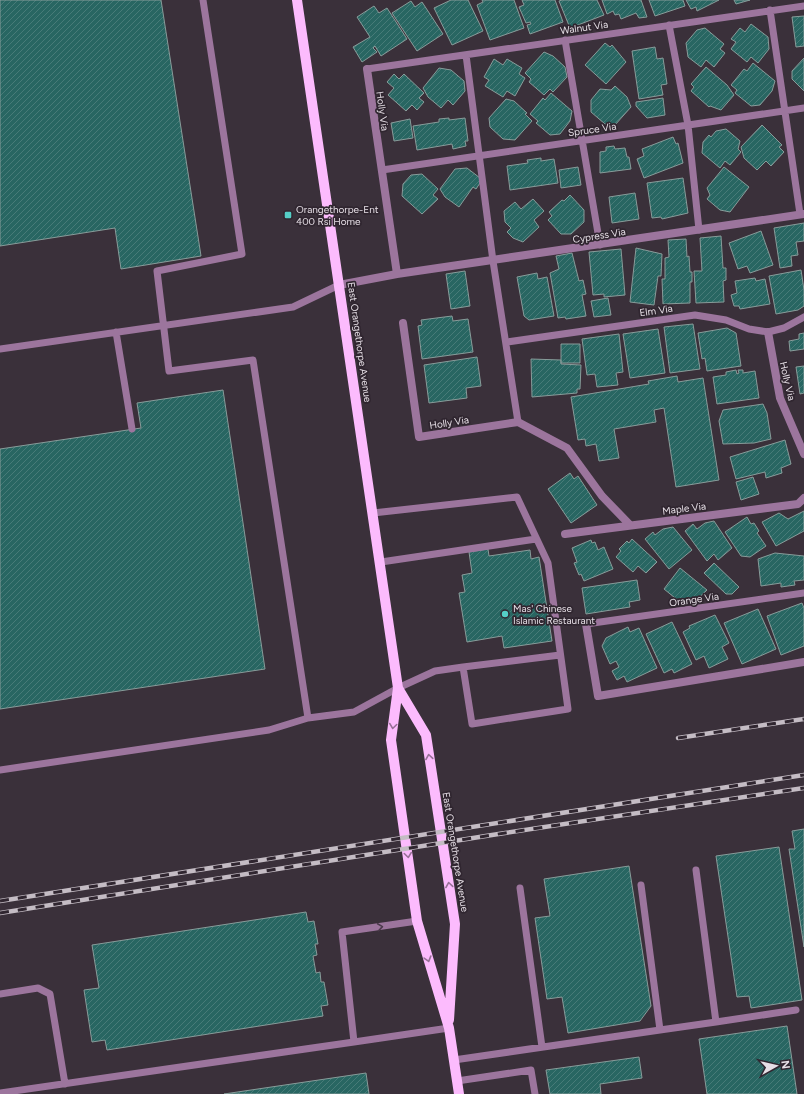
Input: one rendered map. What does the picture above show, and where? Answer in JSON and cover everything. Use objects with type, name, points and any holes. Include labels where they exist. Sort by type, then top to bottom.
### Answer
[{"type":"main road","name":"East Orangethorpe Avenue","points":[[297,0],[381,562],[398,688],[391,740],[417,921],[449,1028],[459,1094]]},
{"type":"main road","name":"East Orangethorpe Avenue","points":[[398,688],[426,735],[455,924],[449,1028]]},
{"type":"street","name":"Holly Via","points":[[367,69],[397,274]]},
{"type":"street","name":"Cypress Via","points":[[339,285],[397,274],[493,261],[802,214]]},
{"type":"street","name":"Holly Via","points":[[403,323],[419,437],[518,422]]},
{"type":"street","name":"Holly Via","points":[[768,332],[780,398],[804,454]]},
{"type":"street","points":[[518,422],[567,448],[602,496],[630,526]]},
{"type":"street","name":"Maple Via","points":[[565,534],[798,504],[804,498]]},
{"type":"street","points":[[586,624],[598,696],[804,662]]},
{"type":"lane","points":[[203,0],[242,254],[157,270],[169,371],[253,360],[308,718]]},
{"type":"lane","name":"Walnut Via","points":[[367,69],[804,6]]},
{"type":"lane","points":[[770,10],[802,214]]},
{"type":"lane","points":[[669,25],[688,125],[699,230]]},
{"type":"lane","points":[[565,40],[581,141],[600,245]]},
{"type":"lane","points":[[466,55],[493,261],[507,342],[518,422]]},
{"type":"lane","name":"Spruce Via","points":[[382,170],[804,108]]},
{"type":"lane","points":[[0,349],[292,307],[339,285]]},
{"type":"lane","name":"Elm Via","points":[[507,342],[695,314],[726,320],[749,329],[768,332],[784,328],[804,317]]},
{"type":"lane","points":[[116,332],[132,429]]},
{"type":"lane","points":[[373,513],[517,497],[548,563],[568,709],[472,724],[463,667]]},
{"type":"lane","points":[[381,562],[536,539]]},
{"type":"lane","name":"Orange Via","points":[[586,624],[804,593]]},
{"type":"lane","points":[[0,770],[269,730],[308,718],[354,712],[398,688],[435,671],[560,655]]},
{"type":"lane","points":[[696,870],[716,1022]]},
{"type":"lane","points":[[641,885],[660,1030]]},
{"type":"lane","points":[[520,888],[542,1047]]},
{"type":"lane","points":[[354,1042],[342,932],[417,921]]},
{"type":"lane","points":[[0,994],[38,988],[50,994],[65,1084]]},
{"type":"lane","points":[[454,1060],[796,1010]]},
{"type":"lane","points":[[0,1093],[449,1028]]},
{"type":"lane","points":[[457,1081],[531,1070],[535,1094]]},
{"type":"building","points":[[0,0],[161,0],[201,256],[121,269],[115,228],[0,246]]},
{"type":"building","points":[[451,0],[468,0],[483,31],[452,45],[434,8]]},
{"type":"building","points":[[482,0],[514,0],[524,28],[490,40],[477,5],[483,2]]},
{"type":"building","points":[[522,0],[555,0],[563,22],[530,34],[527,25],[531,24],[530,22],[526,23],[519,7],[524,5]]},
{"type":"building","points":[[597,0],[604,15],[570,28],[559,1]]},
{"type":"building","points":[[602,0],[641,0],[647,17],[639,18],[636,13],[621,19],[619,14],[615,15],[613,11],[607,14]]},
{"type":"building","points":[[649,0],[683,0],[685,6],[655,16]]},
{"type":"building","points":[[686,0],[719,0],[697,11],[696,7],[691,9]]},
{"type":"building","points":[[734,0],[750,0],[736,4]]},
{"type":"building","points":[[411,1],[415,7],[422,2],[443,34],[417,51],[392,13]]},
{"type":"building","points":[[374,6],[379,13],[387,8],[407,39],[381,56],[375,46],[373,48],[377,52],[362,62],[353,47],[370,37],[357,17]]},
{"type":"building","points":[[804,16],[804,46],[796,47],[792,17]]},
{"type":"building","points":[[751,24],[768,37],[769,49],[758,63],[751,57],[747,62],[731,49],[736,42],[731,39],[740,28],[745,32]]},
{"type":"building","points":[[705,28],[724,44],[720,49],[725,53],[714,67],[706,60],[701,67],[688,57],[686,43],[697,30]]},
{"type":"building","points":[[605,43],[610,47],[612,45],[626,62],[606,84],[585,65]]},
{"type":"building","points":[[655,47],[657,59],[663,58],[667,84],[661,85],[663,95],[639,99],[632,51]]},
{"type":"building","points":[[544,52],[553,56],[565,67],[567,77],[553,92],[550,89],[544,95],[529,82],[531,79],[525,73]]},
{"type":"building","points":[[804,58],[804,91],[792,79],[792,71]]},
{"type":"building","points":[[494,59],[503,65],[507,59],[522,68],[519,74],[525,78],[515,96],[507,91],[503,97],[485,86],[489,80],[484,77]]},
{"type":"building","points":[[753,63],[775,81],[772,91],[760,105],[751,106],[735,93],[737,90],[731,85],[744,69],[747,71]]},
{"type":"building","points":[[706,67],[727,85],[734,95],[721,110],[710,106],[709,107],[691,91],[694,87],[691,84]]},
{"type":"building","points":[[439,68],[451,70],[464,81],[465,91],[453,105],[448,100],[441,108],[428,97],[423,88]]},
{"type":"building","points":[[394,74],[399,79],[404,74],[424,93],[419,98],[424,102],[417,110],[412,105],[406,111],[388,95],[394,88],[387,82]]},
{"type":"building","points":[[615,86],[627,97],[631,107],[615,125],[605,124],[591,112],[591,100],[600,89],[611,90]]},
{"type":"building","points":[[551,93],[572,111],[570,121],[560,134],[550,135],[536,123],[538,121],[530,114],[543,98],[545,100]]},
{"type":"building","points":[[663,98],[665,115],[647,118],[636,106],[636,102]]},
{"type":"building","points":[[506,99],[514,101],[527,113],[525,114],[532,121],[515,140],[503,139],[490,127],[489,118]]},
{"type":"building","points":[[449,118],[449,120],[465,118],[468,141],[465,141],[466,146],[453,149],[452,144],[417,150],[413,126],[439,122],[439,119]]},
{"type":"building","points":[[410,119],[413,138],[394,141],[391,123]]},
{"type":"building","points":[[762,125],[782,145],[779,147],[784,152],[771,166],[766,161],[757,170],[744,158],[741,147]]},
{"type":"building","points":[[726,129],[740,141],[738,149],[741,152],[730,165],[725,161],[720,168],[702,153],[703,142],[709,135],[711,137],[716,131]]},
{"type":"building","points":[[673,137],[676,144],[678,143],[683,163],[644,178],[637,159],[644,156],[642,149]]},
{"type":"building","points":[[614,146],[615,149],[625,148],[627,157],[629,157],[631,169],[600,173],[600,152],[606,151],[606,147]]},
{"type":"building","points":[[541,158],[541,161],[554,159],[558,183],[510,190],[507,166],[528,163],[527,160]]},
{"type":"building","points":[[578,167],[581,185],[561,188],[559,170]]},
{"type":"building","points":[[724,167],[749,187],[730,212],[720,210],[707,199],[710,195],[707,188]]},
{"type":"building","points":[[467,168],[480,178],[480,183],[476,189],[473,187],[459,207],[445,197],[440,189],[455,169]]},
{"type":"building","points":[[422,174],[438,189],[433,195],[438,199],[422,214],[402,196],[403,184],[411,175]]},
{"type":"building","points":[[683,178],[688,213],[662,219],[661,217],[652,218],[647,183]]},
{"type":"building","points":[[635,193],[639,219],[612,223],[609,197]]},
{"type":"building","points":[[570,195],[584,210],[584,222],[571,234],[561,234],[548,220],[552,216],[549,212]]},
{"type":"building","points":[[533,199],[544,211],[534,220],[539,227],[523,242],[513,238],[507,232],[511,228],[505,222],[504,211],[515,202],[521,209]]},
{"type":"building","points":[[804,223],[804,241],[796,242],[798,255],[791,256],[792,266],[780,268],[774,228]]},
{"type":"building","points":[[761,231],[773,265],[750,273],[747,266],[738,269],[729,243]]},
{"type":"building","points":[[721,236],[723,268],[726,268],[726,280],[723,281],[724,302],[696,303],[694,271],[702,271],[700,238]]},
{"type":"building","points":[[686,239],[687,257],[689,256],[690,272],[692,272],[692,282],[690,282],[690,303],[663,304],[662,279],[665,279],[665,258],[669,257],[668,240]]},
{"type":"building","points":[[636,248],[662,254],[661,276],[658,276],[654,305],[630,302]]},
{"type":"building","points":[[621,249],[625,295],[604,297],[604,294],[593,295],[589,252]]},
{"type":"building","points":[[572,253],[579,281],[583,280],[586,294],[582,295],[586,316],[566,319],[565,317],[558,318],[550,273],[559,269],[556,256]]},
{"type":"building","points":[[801,270],[804,290],[804,306],[798,310],[776,314],[769,276]]},
{"type":"building","points":[[465,271],[470,306],[451,309],[446,274]]},
{"type":"building","points":[[537,273],[538,279],[547,277],[554,316],[529,320],[524,316],[517,277]]},
{"type":"building","points":[[755,278],[756,281],[765,279],[770,304],[740,309],[739,306],[734,306],[731,295],[737,293],[735,281]]},
{"type":"building","points":[[608,298],[611,315],[594,317],[591,301]]},
{"type":"building","points":[[452,316],[453,321],[468,319],[473,352],[422,359],[418,326],[422,325],[421,320]]},
{"type":"building","points":[[693,324],[700,369],[670,373],[664,327]]},
{"type":"building","points":[[727,328],[736,333],[741,366],[707,371],[705,358],[702,359],[698,333]]},
{"type":"building","points":[[658,329],[665,373],[630,378],[623,334]]},
{"type":"building","points":[[804,333],[804,349],[790,351],[789,341],[799,339],[799,334]]},
{"type":"building","points":[[619,334],[623,372],[616,373],[618,385],[597,387],[595,374],[587,375],[582,339]]},
{"type":"building","points":[[561,344],[580,344],[580,363],[561,363]]},
{"type":"building","points":[[477,357],[481,386],[466,388],[467,398],[429,403],[424,365]]},
{"type":"building","points":[[531,359],[561,360],[561,364],[581,365],[580,389],[577,389],[577,393],[532,397]]},
{"type":"building","points":[[804,366],[804,393],[800,394],[796,367]]},
{"type":"building","points":[[736,370],[737,374],[739,373],[738,370],[743,370],[743,373],[755,371],[759,398],[717,404],[713,377],[726,375],[726,372]]},
{"type":"building","points":[[677,376],[678,382],[703,378],[719,480],[676,487],[664,408],[654,410],[656,422],[614,429],[619,458],[599,461],[596,444],[586,446],[585,439],[578,440],[571,397],[649,384],[648,381]]},
{"type":"building","points":[[223,390],[265,669],[0,709],[0,449],[141,428],[137,403]]},
{"type":"building","points":[[763,404],[767,413],[771,439],[754,443],[723,444],[719,421],[723,410]]},
{"type":"building","points":[[785,440],[791,464],[781,468],[782,473],[766,478],[765,472],[736,479],[730,457]]},
{"type":"building","points":[[570,473],[574,479],[578,476],[597,505],[571,523],[548,489]]},
{"type":"building","points":[[753,477],[759,494],[741,500],[736,482]]},
{"type":"building","points":[[804,511],[804,531],[776,546],[762,522],[779,513],[788,519]]},
{"type":"building","points":[[747,517],[751,524],[754,523],[759,531],[757,533],[766,546],[750,557],[741,556],[725,532]]},
{"type":"building","points":[[714,521],[732,548],[718,560],[714,554],[707,561],[685,531],[693,524],[697,529],[705,523]]},
{"type":"building","points":[[673,527],[692,550],[669,569],[645,539],[653,532],[655,535],[663,529]]},
{"type":"building","points":[[632,539],[657,562],[646,573],[638,566],[633,572],[616,557],[621,551],[619,549],[627,541],[629,543]]},
{"type":"building","points":[[591,540],[592,543],[595,542],[598,550],[604,547],[613,569],[584,581],[581,574],[579,575],[574,563],[577,562],[572,548]]},
{"type":"building","name":"Mas' Chinese Islamic Restaurant","points":[[488,549],[489,556],[530,550],[531,559],[539,557],[552,641],[504,648],[502,636],[467,642],[459,593],[465,592],[462,575],[472,573],[469,552]]},
{"type":"building","points":[[775,553],[804,556],[804,580],[794,581],[795,585],[781,587],[781,583],[761,586],[758,559]]},
{"type":"building","points":[[714,563],[739,587],[732,594],[726,594],[704,573]]},
{"type":"building","points":[[680,568],[707,590],[699,598],[680,602],[664,589]]},
{"type":"building","points":[[637,580],[640,600],[629,602],[630,607],[586,614],[582,588]]},
{"type":"building","points":[[802,603],[804,608],[804,646],[781,655],[767,616]]},
{"type":"building","points":[[758,609],[776,649],[742,664],[724,623]]},
{"type":"building","points":[[715,615],[729,643],[722,647],[728,659],[709,668],[704,656],[696,660],[683,632],[690,628],[689,626]]},
{"type":"building","points":[[672,622],[692,664],[674,673],[672,669],[664,673],[646,634]]},
{"type":"building","points":[[628,627],[630,632],[639,628],[657,668],[627,682],[624,676],[617,680],[612,671],[619,667],[616,661],[610,664],[602,646],[606,638]]},
{"type":"building","points":[[804,829],[804,947],[789,849],[795,849],[792,831]]},
{"type":"building","points":[[779,847],[802,1000],[751,1008],[749,996],[737,997],[716,856]]},
{"type":"building","points":[[629,866],[651,1006],[640,1021],[568,1033],[562,997],[547,999],[535,918],[550,916],[544,879]]},
{"type":"building","points":[[306,912],[308,922],[314,921],[318,944],[315,944],[317,955],[313,956],[316,973],[320,972],[321,982],[324,982],[328,1005],[321,1006],[323,1016],[107,1050],[105,1040],[92,1042],[84,990],[99,988],[92,945]]},
{"type":"building","points":[[787,1026],[797,1094],[707,1094],[699,1039]]},
{"type":"building","points":[[639,1057],[642,1078],[600,1084],[601,1094],[550,1094],[546,1070]]},
{"type":"building","points":[[366,1073],[369,1094],[224,1094]]},
{"type":"railway","points":[[678,738],[804,719]]},
{"type":"railway","points":[[0,901],[804,775]]},
{"type":"railway","points":[[0,913],[492,835],[804,788]]},
{"type":"place","name":"Orangethorpe-Ent 400 Rsi Home","points":[[288,215]]},
{"type":"place","name":"Mas' Chinese Islamic Restaurant","points":[[505,614]]}]
